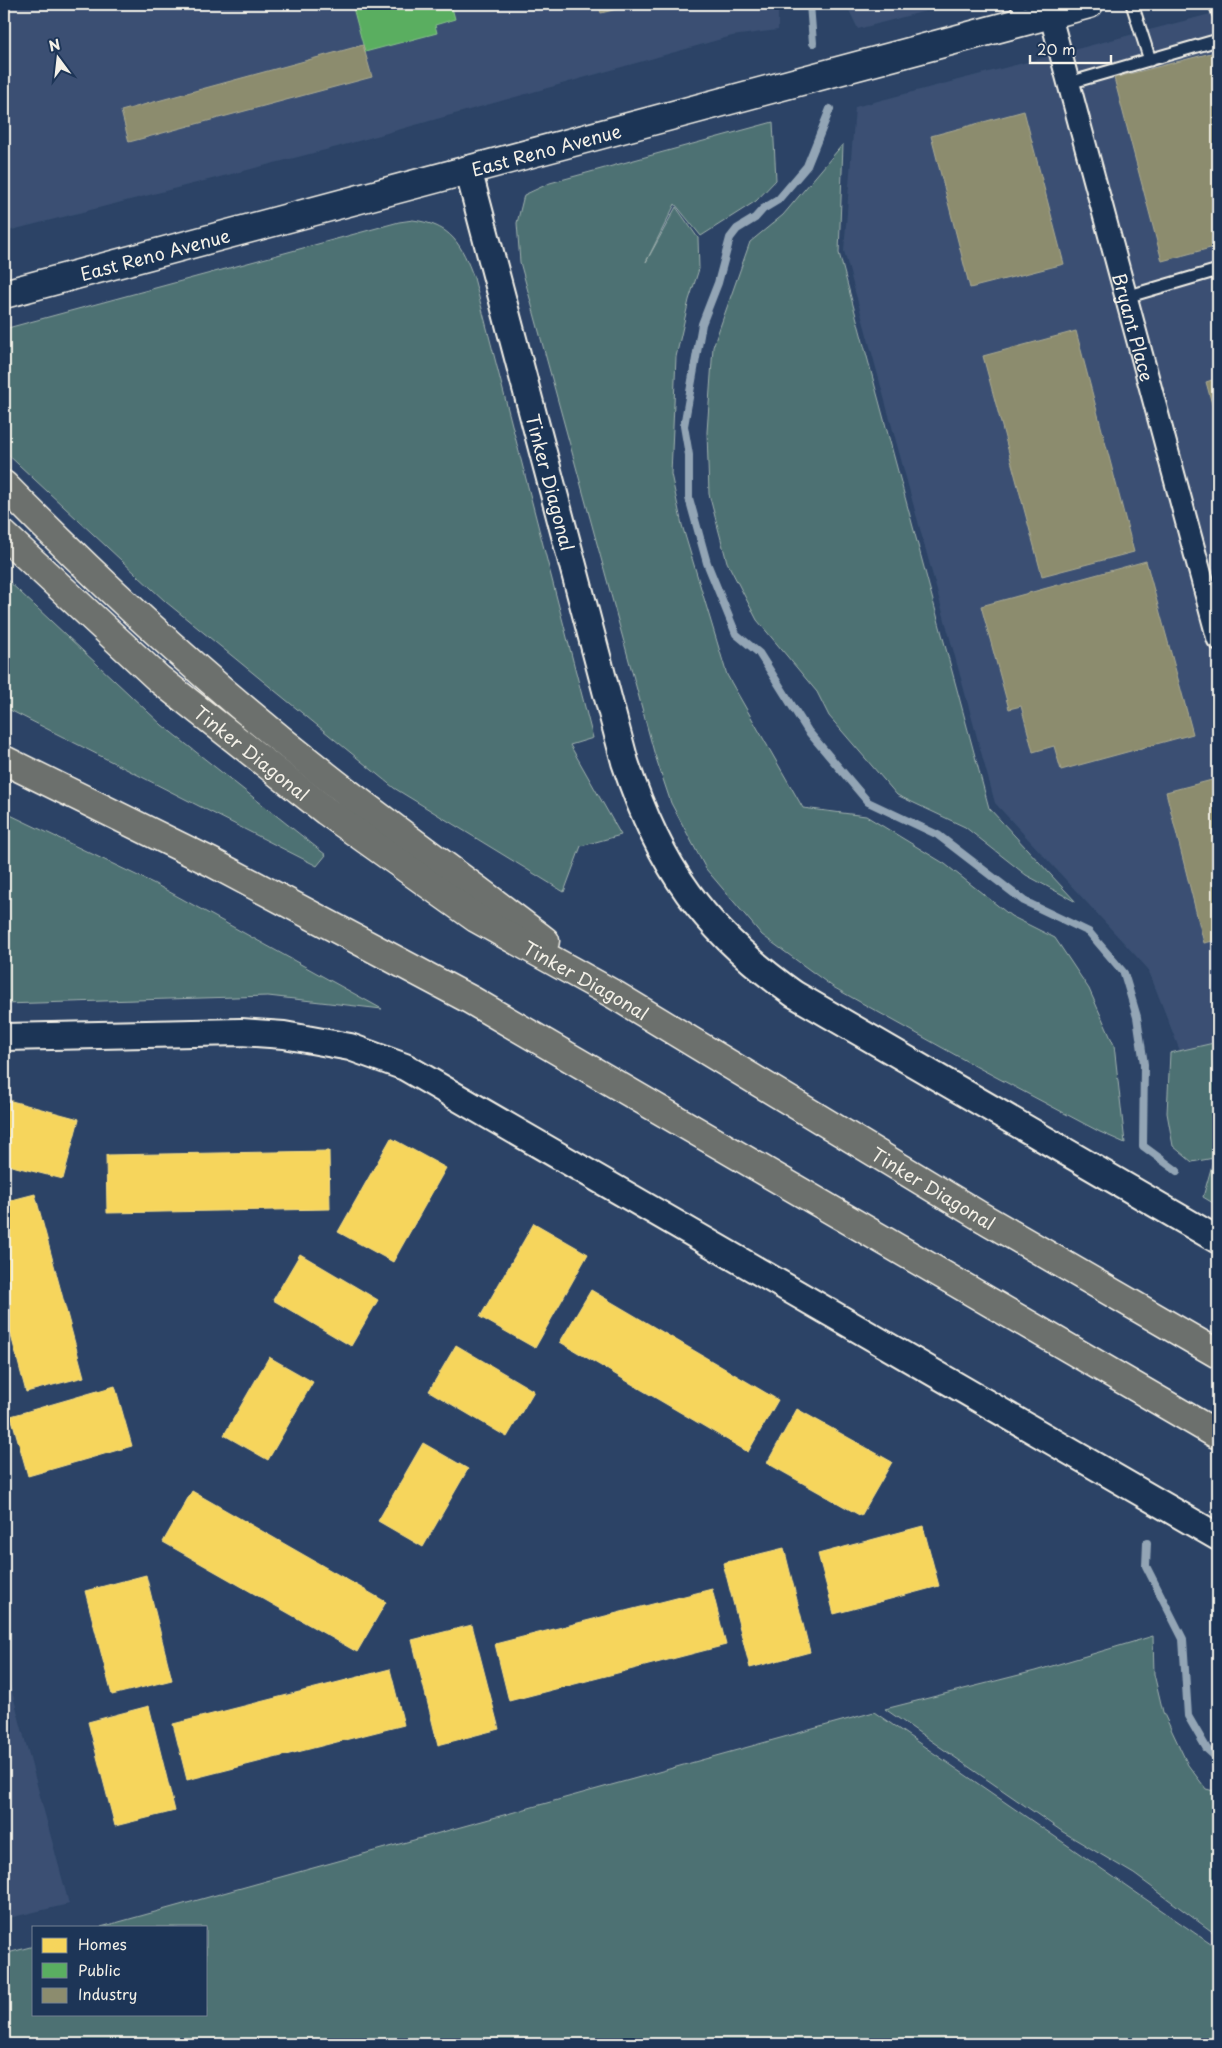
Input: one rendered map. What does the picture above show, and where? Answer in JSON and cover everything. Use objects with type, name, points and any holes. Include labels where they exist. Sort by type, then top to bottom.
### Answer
[{"type":"highway","points":[[4,485],[60,543],[183,657],[348,793],[616,995]]},
{"type":"highway","name":"Tinker Diagonal","points":[[4,535],[159,679],[326,811],[476,918],[616,995],[980,1216],[1218,1354]]},
{"type":"highway","points":[[4,760],[211,862],[471,1000],[1218,1436]]},
{"type":"main road","name":"East Reno Avenue","points":[[4,294],[468,169],[1020,13],[1050,14],[1089,4]]},
{"type":"street","name":"Bryant Place","points":[[1050,14],[1218,639]]},
{"type":"street","name":"Tinker Diagonal","points":[[468,169],[625,762],[657,845],[684,888],[736,948],[766,974],[794,994],[1218,1240]]},
{"type":"street","points":[[4,1037],[241,1032],[284,1034],[350,1047],[405,1066],[1218,1537]]},
{"type":"lane","points":[[1132,4],[1150,60]]},
{"type":"lane","points":[[1215,4],[1218,13]]},
{"type":"lane","points":[[1069,83],[1218,40]]},
{"type":"lane","points":[[1126,297],[1218,270]]},
{"type":"shaded area","points":[[4,4],[778,4],[778,30],[732,36],[337,147],[4,232]]},
{"type":"shaded area","points":[[846,4],[952,4],[858,29]]},
{"type":"shaded area","points":[[1218,12],[1218,1042],[1180,1051],[1148,969],[995,803],[844,251],[855,107]]},
{"type":"shaded area","points":[[4,1662],[69,1904],[4,1919]]},
{"type":"green space","points":[[773,122],[776,180],[756,201],[701,236],[675,204],[646,262],[676,207],[698,238],[699,269],[689,300],[676,357],[671,474],[682,525],[727,675],[803,808],[866,816],[945,864],[1011,916],[1055,938],[1089,989],[1114,1045],[1125,1143],[1100,1132],[977,1067],[833,987],[762,935],[706,869],[671,803],[654,752],[520,262],[517,223],[524,195],[550,183]]},
{"type":"green space","points":[[843,144],[839,253],[989,808],[1076,902],[1026,875],[965,827],[897,795],[829,716],[817,692],[757,620],[727,562],[709,494],[707,432],[713,347],[750,242],[783,215]]},
{"type":"green space","points":[[413,220],[437,226],[453,238],[464,255],[474,278],[593,738],[570,745],[621,835],[581,846],[564,892],[394,788],[166,602],[4,451],[4,329],[399,222]]},
{"type":"green space","points":[[4,577],[162,725],[326,855],[317,866],[4,707]]},
{"type":"green space","points":[[4,812],[155,884],[382,1009],[268,996],[4,1004]]},
{"type":"green space","points":[[1218,1042],[1218,1206],[1203,1197],[1214,1158],[1192,1162],[1173,1146],[1167,1113],[1170,1053]]},
{"type":"green space","points":[[1153,1636],[1154,1674],[1163,1712],[1188,1765],[1206,1789],[1218,1792],[1218,1936],[1134,1874],[1063,1832],[885,1709],[1035,1671]]},
{"type":"green space","points":[[874,1712],[1218,1949],[1218,2044],[4,2044],[4,1954],[32,1947],[32,2016],[208,2016],[208,1926],[105,1926]]},
{"type":"building: Homes","points":[[4,1099],[79,1119],[63,1179],[4,1164]]},
{"type":"building: Homes","points":[[391,1138],[446,1168],[393,1262],[338,1232]]},
{"type":"building: Homes","points":[[329,1151],[330,1209],[107,1213],[106,1155]]},
{"type":"building: Homes","points":[[35,1194],[84,1377],[26,1392],[4,1309],[4,1202]]},
{"type":"building: Homes","points":[[534,1223],[588,1254],[535,1348],[480,1317]]},
{"type":"building: Homes","points":[[300,1254],[378,1300],[351,1346],[273,1300]]},
{"type":"building: Homes","points":[[591,1290],[778,1400],[748,1452],[560,1342]]},
{"type":"building: Homes","points":[[456,1345],[534,1391],[507,1437],[429,1391]]},
{"type":"building: Homes","points":[[269,1357],[313,1382],[268,1460],[224,1435]]},
{"type":"building: Homes","points":[[115,1386],[132,1446],[28,1476],[11,1416]]},
{"type":"building: Homes","points":[[797,1409],[892,1462],[861,1516],[767,1463]]},
{"type":"building: Homes","points":[[423,1443],[468,1469],[423,1547],[378,1521]]},
{"type":"building: Homes","points":[[192,1491],[386,1602],[357,1652],[163,1542]]},
{"type":"building: Homes","points":[[923,1526],[939,1586],[834,1614],[818,1554]]},
{"type":"building: Homes","points":[[784,1548],[810,1652],[750,1668],[723,1563]]},
{"type":"building: Homes","points":[[146,1575],[172,1680],[112,1695],[85,1591]]},
{"type":"building: Homes","points":[[712,1589],[726,1645],[509,1701],[495,1644]]},
{"type":"building: Homes","points":[[472,1625],[499,1729],[438,1745],[412,1640]]},
{"type":"building: Homes","points":[[390,1669],[404,1725],[187,1780],[173,1724]]},
{"type":"building: Homes","points":[[149,1706],[175,1811],[115,1826],[88,1722]]},
{"type":"building: Public","points":[[352,4],[451,4],[455,19],[435,25],[437,33],[365,52]]},
{"type":"building: Industry","points":[[598,4],[637,4],[601,13]]},
{"type":"building: Industry","points":[[363,45],[372,77],[129,142],[121,111]]},
{"type":"building: Industry","points":[[1215,52],[1218,66],[1218,246],[1162,261],[1114,78]]},
{"type":"building: Industry","points":[[1024,111],[1064,264],[970,288],[931,136]]},
{"type":"building: Industry","points":[[1076,331],[1134,552],[1042,576],[983,356]]},
{"type":"building: Industry","points":[[1218,378],[1218,426],[1206,382]]},
{"type":"building: Industry","points":[[1146,561],[1193,734],[1061,770],[1054,746],[1033,752],[1021,706],[1009,709],[981,606]]},
{"type":"building: Industry","points":[[1212,780],[1218,804],[1218,940],[1204,943],[1166,792]]},
{"type":"waterway","points":[[810,4],[813,43]]},
{"type":"waterway","points":[[830,109],[807,166],[778,200],[737,229],[730,238],[718,283],[702,324],[684,426],[689,455],[689,498],[707,563],[736,634],[759,653],[808,731],[868,802],[938,835],[1024,901],[1089,932],[1124,973],[1137,1017],[1144,1064],[1143,1146],[1177,1171]]},
{"type":"waterway","points":[[1147,1543],[1146,1566],[1183,1639],[1188,1716],[1207,1749],[1218,1759]]}]
